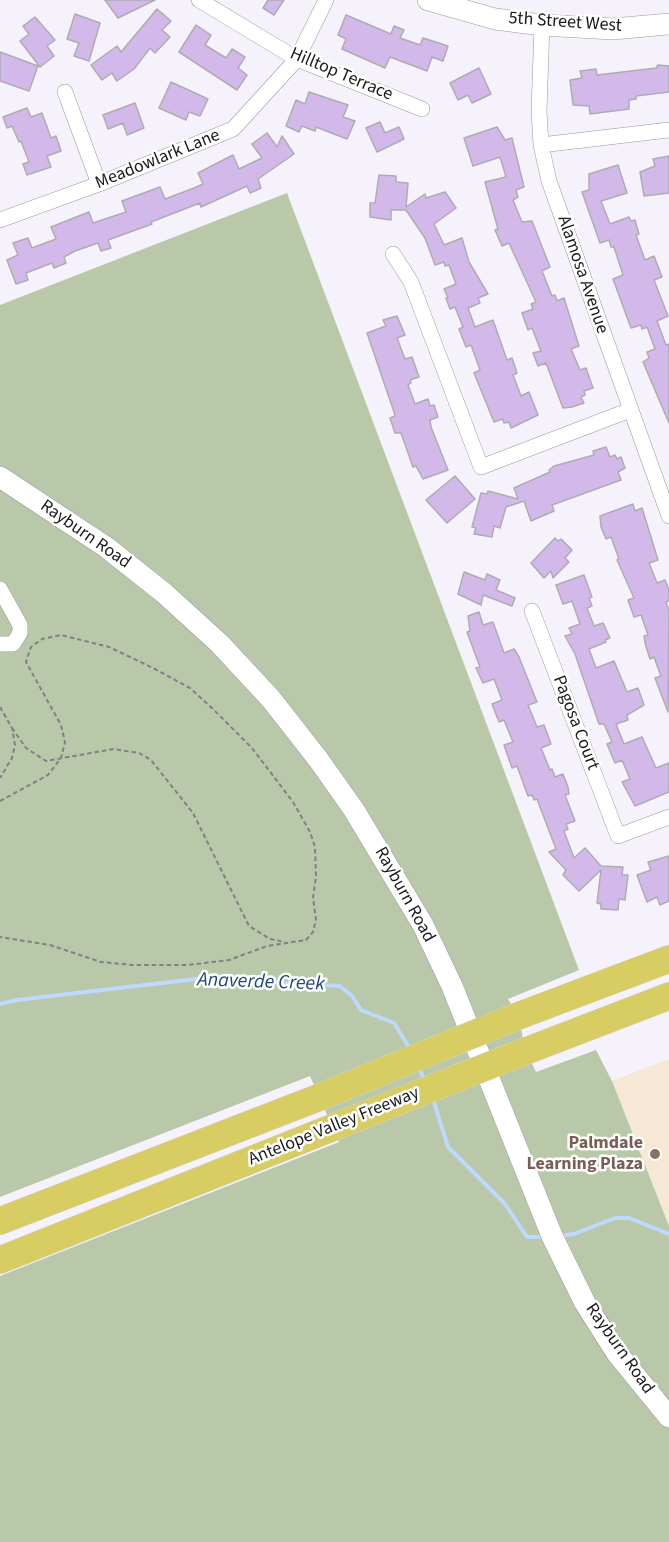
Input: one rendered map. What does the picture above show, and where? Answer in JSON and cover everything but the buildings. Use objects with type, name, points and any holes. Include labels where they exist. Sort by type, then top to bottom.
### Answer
[{"type":"highway","name":"Antelope Valley Freeway","points":[[0,1221],[669,959]]},
{"type":"highway","name":"Antelope Valley Freeway","points":[[0,1260],[669,996]]},
{"type":"street","name":"Hilltop Terrace","points":[[199,0],[297,59],[422,109]]},
{"type":"street","name":"Meadowlark Lane","points":[[0,220],[99,184],[233,129],[297,59],[326,0]]},
{"type":"street","name":"5th Street West","points":[[428,0],[495,18],[542,25],[613,29],[669,24]]},
{"type":"street","name":"Alamosa Avenue","points":[[542,25],[539,82],[541,146],[549,181],[574,257],[669,516]]},
{"type":"street","points":[[65,92],[99,184]]},
{"type":"street","points":[[541,146],[669,130]]},
{"type":"street","points":[[393,254],[411,282],[481,467],[630,410]]},
{"type":"street","name":"Rayburn Road","points":[[0,477],[106,547],[164,593],[220,644],[272,699],[318,759],[354,810],[423,925],[452,986],[552,1236],[585,1304],[616,1352],[669,1418]]},
{"type":"street","points":[[0,589],[20,625],[20,633],[13,644],[0,644]]},
{"type":"street","name":"Pagosa Court","points":[[532,611],[618,836],[669,817]]},
{"type":"path","points":[[0,801],[48,775],[61,758],[65,742],[61,725],[26,662],[30,647],[42,639],[61,635],[109,647],[190,688],[252,748],[293,802],[310,832],[315,847],[316,876],[313,898],[316,919],[313,932],[306,940],[250,951],[230,960],[188,965],[133,965],[101,962],[50,945],[0,937]]},
{"type":"path","points":[[0,707],[26,748],[41,759],[113,749],[140,753],[151,760],[193,813],[249,926],[270,939],[288,943]]},
{"type":"path","points":[[0,778],[12,758],[15,745],[12,728]]},
{"type":"shaded area","name":"Palmdale Learning Plaza","points":[[669,1059],[669,1226],[612,1081]]},
{"type":"green space","points":[[287,193],[579,970],[508,999],[518,1016],[526,1051],[536,1072],[596,1050],[612,1081],[669,1226],[669,1542],[0,1542],[0,1276],[339,1142],[310,1076],[0,1197],[0,305]]},
{"type":"waterway","name":"Anaverde Creek","points":[[0,1004],[17,1000],[196,979],[340,986],[352,996],[361,1010],[394,1023],[410,1049]]},
{"type":"waterway","name":"Anaverde Creek","points":[[418,1066],[425,1081]]},
{"type":"waterway","name":"Anaverde Creek","points":[[433,1099],[448,1147],[505,1204],[527,1237],[544,1237]]},
{"type":"waterway","name":"Anaverde Creek","points":[[560,1236],[574,1234],[615,1218],[629,1218],[669,1234]]},
{"type":"place","name":"Palmdale Learning Plaza","points":[[655,1154]]}]
